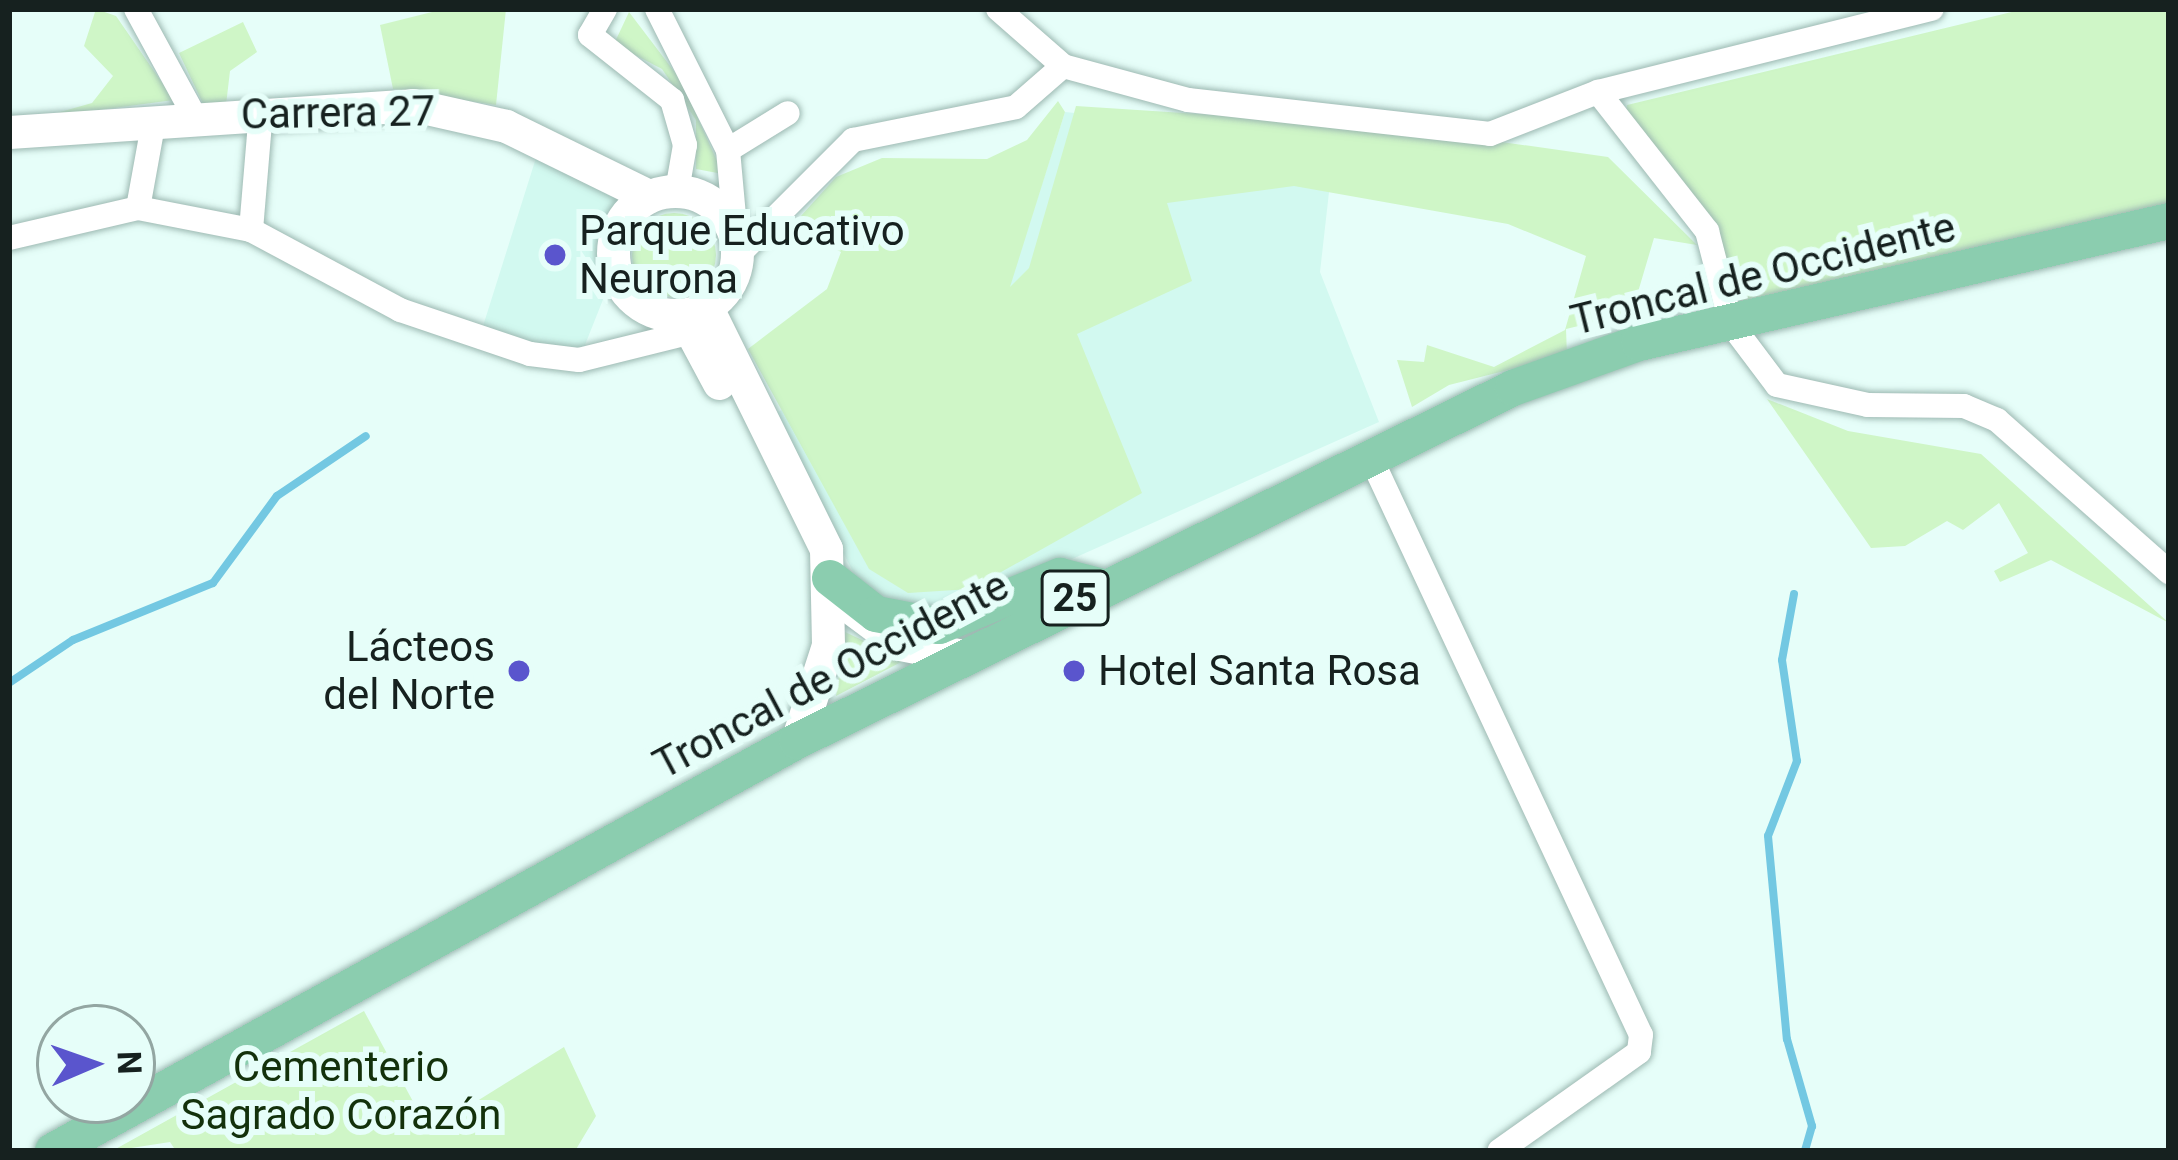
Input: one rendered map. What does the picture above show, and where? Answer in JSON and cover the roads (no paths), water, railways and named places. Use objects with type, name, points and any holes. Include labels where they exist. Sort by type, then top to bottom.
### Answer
[{"type":"main road","name":"Carrera 27","points":[[9,132],[261,112],[441,108],[506,126],[663,193]]},
{"type":"main road","points":[[694,319],[737,247],[719,208],[663,193],[625,217],[614,264],[639,304],[694,319],[807,556],[886,635],[963,656]]},
{"type":"main road","name":"Troncal de Occidente","points":[[53,1151],[797,741],[1099,586],[1513,388],[1731,324],[2169,221]]},
{"type":"main road","points":[[830,578],[876,614],[939,626],[1060,576],[1099,586]]},
{"type":"main road","points":[[797,741],[821,678],[830,578]]},
{"type":"street","points":[[136,9],[195,117]]},
{"type":"street","points":[[657,9],[728,150],[737,247]]},
{"type":"street","points":[[998,9],[1063,66],[1188,100],[1490,134],[1598,92],[1855,22],[1932,9]]},
{"type":"street","points":[[1828,9],[1855,22]]},
{"type":"street","points":[[603,10],[590,35],[672,100],[685,145],[663,193]]},
{"type":"street","points":[[737,247],[854,140],[1016,107],[1063,66]]},
{"type":"street","points":[[1598,92],[1707,231],[1731,324],[1777,385],[1868,405],[1964,406],[1997,421],[2169,572]]},
{"type":"street","points":[[250,230],[261,112]]},
{"type":"street","points":[[728,150],[788,112]]},
{"type":"street","points":[[138,208],[154,120]]},
{"type":"street","points":[[9,238],[138,208],[250,230],[400,310],[530,354],[579,360],[694,319]]},
{"type":"street","points":[[1370,456],[1641,1035],[1639,1052],[1499,1151]]},
{"type":"waterway","points":[[9,683],[73,640],[213,583],[277,496],[366,436]]},
{"type":"waterway","points":[[1794,594],[1782,660],[1797,761],[1768,836],[1787,1039],[1812,1126],[1805,1151]]},
{"type":"place","name":"Parque Educativo Neurona","points":[[555,255]]},
{"type":"place","name":"Lácteos del Norte","points":[[519,671]]},
{"type":"place","name":"Hotel Santa Rosa","points":[[1074,671]]},
{"type":"park label","name":"Cementerio Sagrado Corazón","points":[[341,1091]]}]
